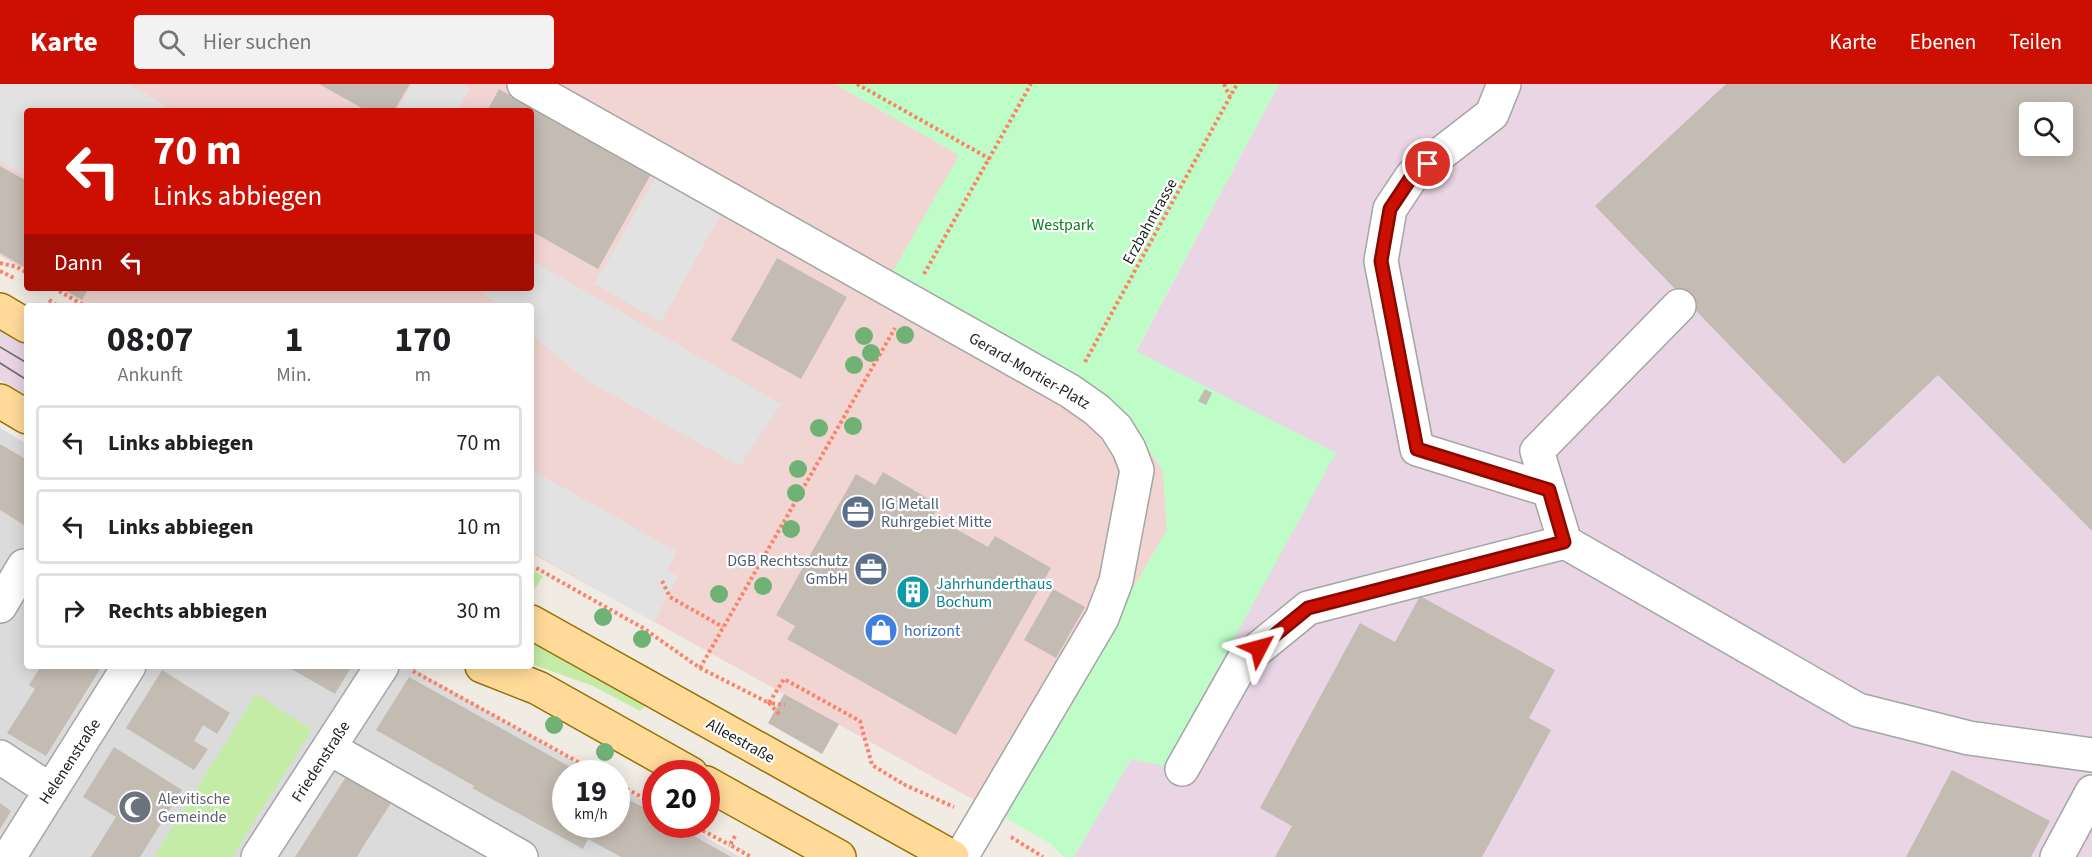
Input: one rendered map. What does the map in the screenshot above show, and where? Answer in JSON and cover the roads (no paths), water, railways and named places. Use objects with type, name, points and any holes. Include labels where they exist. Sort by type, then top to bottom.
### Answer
[{"type":"main road","points":[[0,310],[24,324]]},
{"type":"main road","points":[[0,402],[24,415]]},
{"type":"main road","name":"Alleestraße","points":[[534,624],[952,857]]},
{"type":"main road","points":[[490,669],[538,688],[666,760]]},
{"type":"main road","points":[[720,791],[840,857]]},
{"type":"street","name":"Gerard-Mortier-Platz","points":[[524,84],[1070,391],[1097,410],[1120,435],[1129,449],[1137,470],[1116,581],[1102,618],[961,857]]},
{"type":"street","points":[[1504,84],[1492,114],[1412,176],[1390,209],[1381,261],[1417,449],[1549,490]]},
{"type":"street","points":[[1678,306],[1537,451],[1564,542],[1858,710],[1969,738],[2092,755]]},
{"type":"street","points":[[1182,769],[1243,661],[1308,608],[1564,542]]},
{"type":"street","points":[[0,606],[24,566]]},
{"type":"street","name":"Helenenstraße","points":[[9,857],[127,669]]},
{"type":"street","name":"Friedenstraße","points":[[258,857],[380,669]]},
{"type":"street","points":[[329,748],[521,857]]},
{"type":"street","points":[[0,757],[50,790]]},
{"type":"street","points":[[2057,857],[2092,792]]},
{"type":"tram line","points":[[0,347],[24,361]]},
{"type":"tram line","points":[[0,363],[24,378]]},
{"type":"place","name":"IG Metall Ruhrgebiet Mitte","points":[[858,512]]},
{"type":"place","name":"DGB Rechtsschutz GmbH","points":[[871,569]]},
{"type":"place","name":"Jahrhunderthaus Bochum","points":[[913,592]]},
{"type":"place","name":"horizont","points":[[881,630]]},
{"type":"place","name":"Alevitische Gemeinde","points":[[135,807]]},
{"type":"park label","name":"Westpark","points":[[1063,224]]}]
